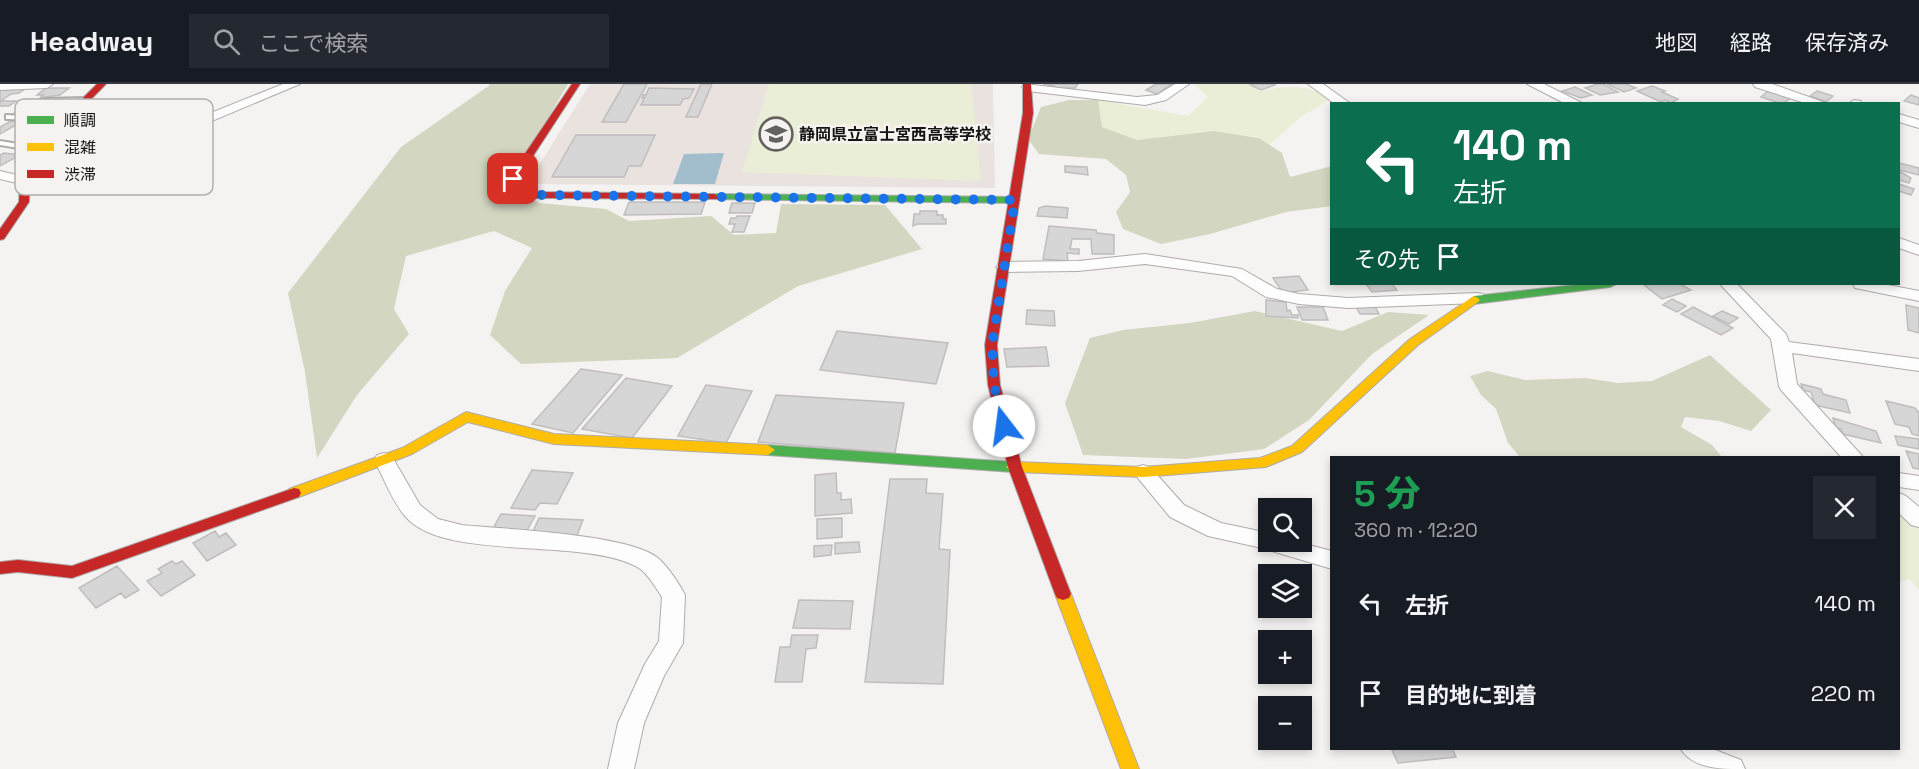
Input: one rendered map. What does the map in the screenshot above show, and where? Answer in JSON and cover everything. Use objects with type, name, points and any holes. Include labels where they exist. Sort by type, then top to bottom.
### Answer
[{"type":"street","points":[[0,86],[47,84]]},
{"type":"street","points":[[87,99],[102,84]]},
{"type":"street","points":[[213,117],[294,84]]},
{"type":"street","points":[[576,84],[513,179],[519,190],[535,195],[1015,200]]},
{"type":"street","points":[[1131,769],[1015,467],[993,375],[992,345],[1028,113],[1027,85],[1137,101],[1154,101],[1164,99],[1183,84]]},
{"type":"street","points":[[1314,84],[1342,102]]},
{"type":"street","points":[[1539,87],[1565,84]]},
{"type":"street","points":[[1759,84],[1817,102]]},
{"type":"street","points":[[1539,87],[1569,102]]},
{"type":"street","points":[[1900,118],[1919,124]]},
{"type":"street","points":[[0,175],[15,174]]},
{"type":"street","points":[[0,237],[24,202],[25,195]]},
{"type":"street","points":[[1900,243],[1919,250]]},
{"type":"street","points":[[1004,267],[1078,266],[1144,259],[1236,272],[1272,293],[1299,299],[1348,303],[1477,298],[1600,285]]},
{"type":"street","points":[[1729,285],[1779,338],[1788,386],[1852,456]]},
{"type":"street","points":[[1866,285],[1919,296]]},
{"type":"street","points":[[0,568],[18,566],[72,572],[407,451],[466,417],[554,439],[741,448],[1015,467],[1143,472],[1261,463],[1297,449],[1414,342],[1477,298]]},
{"type":"street","points":[[1781,346],[1919,365]]},
{"type":"street","points":[[384,460],[414,511],[432,526],[462,533],[614,549],[649,562],[674,595],[671,643],[654,671],[631,723],[621,769]]},
{"type":"street","points":[[1143,472],[1177,511],[1216,531],[1258,539]]},
{"type":"street","points":[[1900,480],[1919,483]]},
{"type":"street","points":[[1900,502],[1919,519]]},
{"type":"street","points":[[1306,552],[1330,559]]},
{"type":"street","points":[[1695,750],[1701,757],[1732,769]]},
{"type":"lane","points":[[9,117],[15,117]]},
{"type":"lane","points":[[0,143],[15,145]]},
{"type":"shaded area","name":"静岡県立富士宮西高等学校","points":[[590,84],[993,84],[995,188],[527,184]]},
{"type":"green space","points":[[488,84],[568,84],[506,190],[540,203],[606,209],[629,221],[711,216],[734,235],[776,233],[781,204],[885,205],[922,249],[798,286],[677,358],[521,364],[490,335],[505,291],[532,248],[494,231],[406,256],[394,309],[409,334],[357,395],[317,458],[305,372],[288,293],[401,147],[490,85]]},
{"type":"green space","points":[[769,84],[971,84],[981,181],[742,172]]},
{"type":"green space","points":[[1194,84],[1249,84],[1260,91],[1297,87],[1331,99],[1302,116],[1269,145],[1258,137],[1210,131],[1137,140],[1102,127],[1098,100],[1188,116],[1208,97]]},
{"type":"green space","points":[[1069,100],[1098,100],[1102,127],[1137,140],[1213,131],[1259,138],[1282,153],[1290,177],[1330,167],[1330,206],[1286,212],[1210,234],[1161,244],[1123,229],[1116,212],[1130,192],[1126,175],[1106,159],[1039,154],[1028,139],[1041,107]]},
{"type":"green space","points":[[1255,311],[1342,331],[1388,312],[1429,315],[1372,354],[1309,420],[1264,449],[1186,459],[1083,455],[1065,403],[1090,338],[1123,330],[1190,323]]},
{"type":"green space","points":[[1710,355],[1771,410],[1751,431],[1719,421],[1685,417],[1681,427],[1712,445],[1721,456],[1519,456],[1508,443],[1496,409],[1481,395],[1470,376],[1488,371],[1525,380],[1585,378],[1618,383],[1652,381]]},
{"type":"green space","points":[[1900,511],[1919,528],[1919,590],[1909,579],[1900,583]]},
{"type":"water","points":[[724,153],[715,184],[673,184],[684,154]]},
{"type":"building","points":[[624,84],[647,84],[626,122],[602,122]]},
{"type":"building","points":[[701,84],[712,84],[698,117],[686,117]]},
{"type":"building","points":[[1043,84],[1078,84],[1075,88],[1054,88],[1054,86]]},
{"type":"building","points":[[1156,84],[1172,84],[1157,94],[1146,90]]},
{"type":"building","points":[[1249,84],[1273,84],[1275,85],[1261,90]]},
{"type":"building","points":[[1603,84],[1618,92],[1600,95],[1585,88]]},
{"type":"building","points":[[1607,84],[1626,84],[1636,88],[1624,92]]},
{"type":"building","points":[[1652,86],[1678,99],[1673,102],[1665,100],[1661,102],[1637,91]]},
{"type":"building","points":[[1575,87],[1592,95],[1581,98],[1562,91]]},
{"type":"building","points":[[46,88],[69,88],[60,95],[40,98],[43,95],[37,95]]},
{"type":"building","points":[[649,88],[694,89],[689,98],[683,99],[680,105],[641,105],[645,97],[642,98],[643,95],[646,95]]},
{"type":"building","points":[[25,89],[1,101],[15,101],[9,106],[0,106],[0,90]]},
{"type":"building","points":[[1768,91],[1791,98],[1785,102],[1776,102],[1761,97]]},
{"type":"building","points":[[1817,91],[1833,96],[1826,102],[1810,96]]},
{"type":"building","points":[[1911,95],[1919,98],[1919,105],[1904,101]]},
{"type":"building","points":[[15,121],[15,125],[0,134],[0,127]]},
{"type":"building","points":[[576,135],[655,135],[641,166],[629,166],[624,177],[552,177]]},
{"type":"building","points":[[4,153],[15,154],[15,158],[0,166],[0,155]]},
{"type":"building","points":[[1900,163],[1919,168],[1919,175],[1900,170]]},
{"type":"building","points":[[1065,166],[1087,167],[1088,175],[1065,172]]},
{"type":"building","points":[[1900,172],[1911,178],[1909,183],[1900,180]]},
{"type":"building","points":[[1900,184],[1914,189],[1911,195],[1900,191]]},
{"type":"building","points":[[629,202],[705,202],[701,214],[624,215]]},
{"type":"building","points":[[732,203],[755,203],[752,213],[729,213]]},
{"type":"building","points":[[1045,206],[1068,208],[1067,218],[1037,216],[1039,208]]},
{"type":"building","points":[[920,211],[937,211],[937,215],[943,215],[943,219],[946,219],[946,224],[913,226],[914,214],[920,214]]},
{"type":"building","points":[[750,216],[744,232],[732,232],[735,224],[729,224],[731,218]]},
{"type":"building","points":[[1049,226],[1096,230],[1097,233],[1114,235],[1114,254],[1092,254],[1091,239],[1072,239],[1070,249],[1079,249],[1079,254],[1067,253],[1068,261],[1043,259]]},
{"type":"building","points":[[1299,276],[1308,290],[1283,293],[1273,278]]},
{"type":"building","points":[[1367,285],[1393,285],[1397,290],[1372,292]]},
{"type":"building","points":[[1644,285],[1682,285],[1691,290],[1662,299]]},
{"type":"building","points":[[1672,299],[1686,306],[1677,312],[1663,305]]},
{"type":"building","points":[[1266,300],[1286,302],[1287,311],[1290,310],[1292,315],[1298,315],[1298,318],[1266,316]]},
{"type":"building","points":[[1906,305],[1919,308],[1919,333],[1908,330]]},
{"type":"building","points":[[1375,306],[1379,314],[1360,314],[1356,307]]},
{"type":"building","points":[[1297,307],[1323,307],[1328,320],[1302,320]]},
{"type":"building","points":[[1693,307],[1733,328],[1721,335],[1681,314]]},
{"type":"building","points":[[1027,310],[1054,311],[1055,326],[1026,324]]},
{"type":"building","points":[[1722,311],[1738,318],[1729,324],[1713,316]]},
{"type":"building","points":[[837,331],[948,343],[936,384],[820,370]]},
{"type":"building","points":[[1046,347],[1049,366],[1007,367],[1004,349]]},
{"type":"building","points":[[581,369],[622,375],[573,433],[532,424]]},
{"type":"building","points":[[626,378],[672,386],[632,438],[582,429]]},
{"type":"building","points":[[1801,384],[1821,389],[1823,394],[1846,400],[1850,413],[1815,405],[1811,392],[1803,390]]},
{"type":"building","points":[[706,385],[752,391],[726,443],[678,436]]},
{"type":"building","points":[[776,395],[904,403],[895,453],[758,442]]},
{"type":"building","points":[[1886,401],[1915,408],[1919,413],[1919,436],[1912,434],[1909,427],[1895,424]]},
{"type":"building","points":[[1833,418],[1876,431],[1881,443],[1843,434],[1841,429],[1836,428]]},
{"type":"building","points":[[1895,436],[1919,439],[1919,449],[1898,445]]},
{"type":"building","points":[[1906,451],[1919,454],[1919,469],[1913,468]]},
{"type":"building","points":[[532,470],[573,473],[557,504],[540,503],[535,510],[511,508]]},
{"type":"building","points":[[836,473],[837,493],[841,493],[841,500],[851,499],[852,513],[815,516],[815,475]]},
{"type":"building","points":[[890,479],[927,479],[926,493],[943,494],[939,549],[950,550],[943,684],[865,682]]},
{"type":"building","points":[[501,514],[535,516],[525,534],[491,532]]},
{"type":"building","points":[[539,518],[583,520],[576,538],[531,536]]},
{"type":"building","points":[[842,518],[842,537],[817,539],[817,519]]},
{"type":"building","points":[[215,531],[219,537],[226,533],[236,545],[207,561],[193,543]]},
{"type":"building","points":[[859,542],[860,552],[835,554],[835,543]]},
{"type":"building","points":[[832,545],[831,555],[814,557],[814,546]]},
{"type":"building","points":[[172,561],[176,564],[182,561],[195,575],[161,596],[147,581],[162,573],[158,569]]},
{"type":"building","points":[[117,566],[139,590],[125,598],[121,593],[96,608],[79,588]]},
{"type":"building","points":[[799,600],[853,601],[850,629],[793,628]]},
{"type":"building","points":[[792,635],[818,635],[816,648],[806,649],[802,682],[775,682],[780,647],[790,647]]},
{"type":"building","points":[[1392,750],[1453,750],[1456,757],[1398,763]]},
{"type":"traffic: fast","points":[[714,197],[1015,200]]},
{"type":"traffic: fast","points":[[1474,300],[1602,285]]},
{"type":"traffic: fast","points":[[768,450],[1013,467]]},
{"type":"traffic: slow","points":[[1013,467],[1143,472],[1261,463],[1297,449],[1414,342],[1474,300]]},
{"type":"traffic: slow","points":[[294,493],[407,451],[466,417],[554,439],[768,450]]},
{"type":"traffic: slow","points":[[1063,594],[1130,769]]},
{"type":"traffic: jam","points":[[87,99],[102,84]]},
{"type":"traffic: jam","points":[[576,84],[513,179],[518,190],[535,195],[714,197]]},
{"type":"traffic: jam","points":[[1027,84],[1028,113],[991,345],[994,385],[1015,467],[1063,594]]},
{"type":"traffic: jam","points":[[0,237],[24,202],[24,195]]},
{"type":"traffic: jam","points":[[0,568],[18,566],[72,572],[294,493]]},
{"type":"place","name":"静岡県立富士宮西高等学校","points":[[776,134]]},
{"type":"route","points":[[513,179],[519,190],[535,195],[1015,200],[992,345],[994,385],[1004,426]]}]
